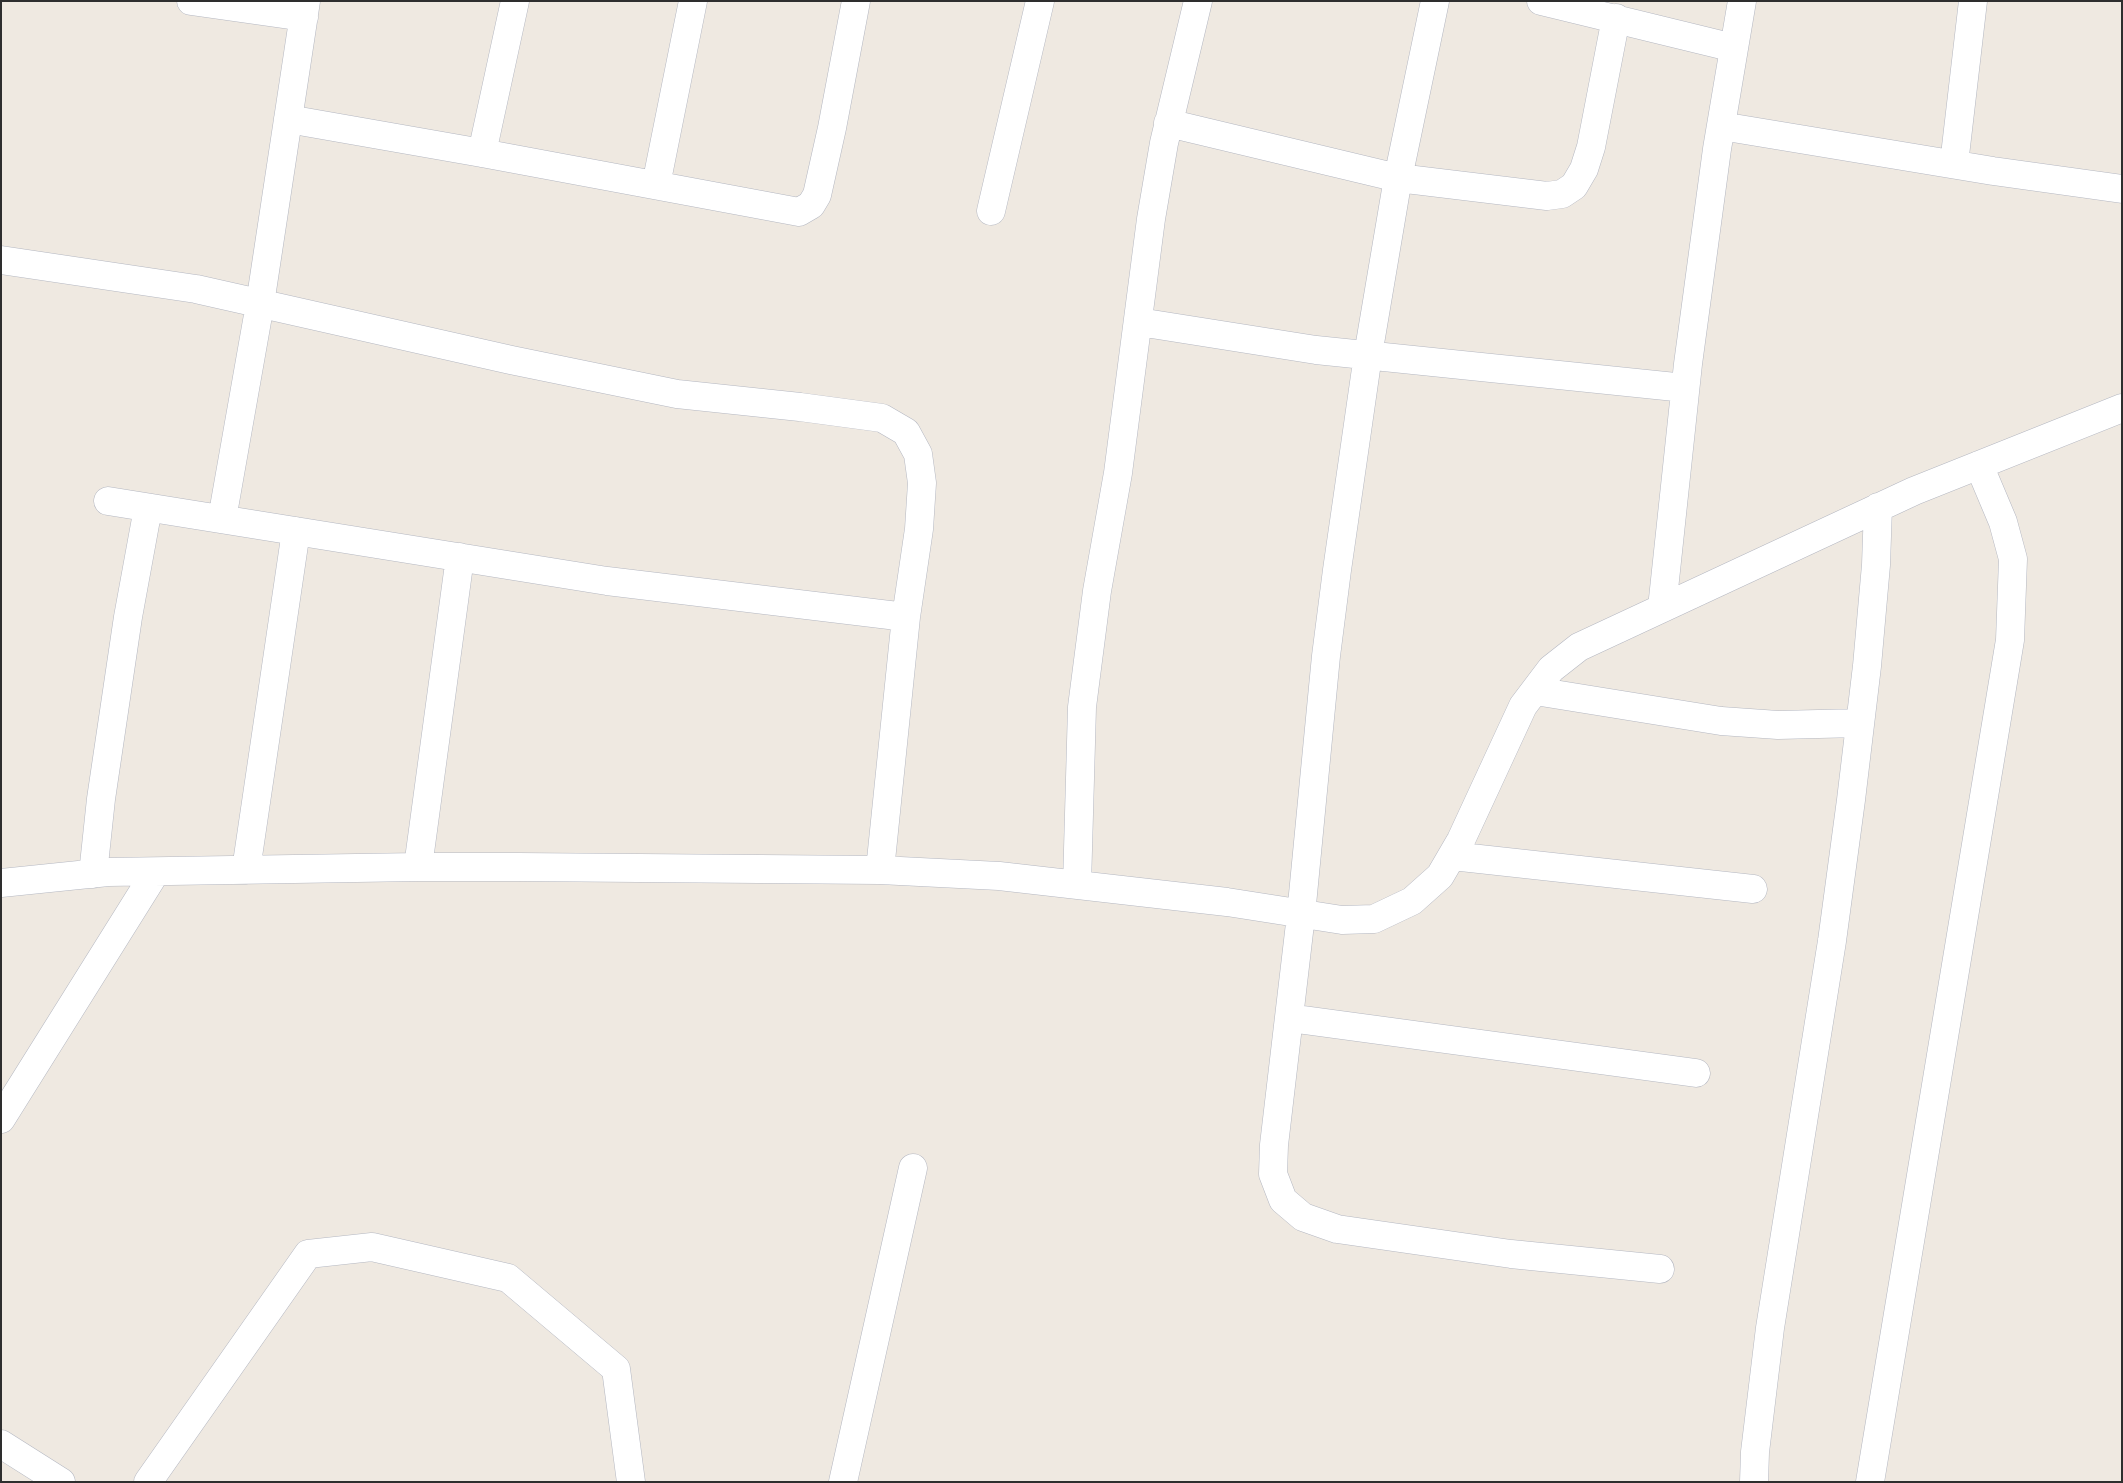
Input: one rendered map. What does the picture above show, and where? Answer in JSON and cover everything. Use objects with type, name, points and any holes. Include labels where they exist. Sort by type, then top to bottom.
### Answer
[{"type":"street","points":[[191,1],[305,9],[260,304],[222,519]]},
{"type":"street","points":[[482,153],[515,1]]},
{"type":"street","points":[[656,185],[694,1]]},
{"type":"street","points":[[288,119],[656,185],[785,211],[799,212],[811,205],[817,195],[832,128],[856,1]]},
{"type":"street","points":[[991,211],[1040,1]]},
{"type":"street","points":[[1077,884],[1082,707],[1098,591],[1118,473],[1151,219],[1168,122],[1198,1]]},
{"type":"street","points":[[1435,1],[1398,178],[1368,355],[1326,656],[1301,915],[1274,1145],[1273,1174],[1283,1200],[1303,1218],[1337,1229],[1511,1254],[1660,1269]]},
{"type":"street","points":[[1541,1],[1734,48]]},
{"type":"street","points":[[1662,608],[1685,388],[1721,126],[1742,1]]},
{"type":"street","points":[[1954,164],[1972,1]]},
{"type":"street","points":[[1168,122],[1398,178],[1547,196],[1562,194],[1574,186],[1584,169],[1591,147],[1616,18]]},
{"type":"street","points":[[1721,126],[2122,189]]},
{"type":"street","points":[[1,260],[196,289],[511,360],[677,394],[882,418],[906,432],[918,454],[922,483],[919,529],[906,618],[880,870]]},
{"type":"street","points":[[1139,322],[1316,350],[1685,388]]},
{"type":"street","points":[[1,883],[93,874],[418,867],[880,870],[1000,876],[1227,902],[1342,920],[1374,919],[1412,901],[1440,876],[1452,856],[1523,706],[1551,669],[1579,647],[1878,508],[2122,408]]},
{"type":"street","points":[[1870,1482],[2010,640],[2013,559],[2003,522],[1980,465]]},
{"type":"street","points":[[108,501],[607,581],[906,618]]},
{"type":"street","points":[[93,874],[101,799],[128,617],[148,508]]},
{"type":"street","points":[[1754,1482],[1755,1452],[1770,1328],[1832,941],[1851,800],[1867,666],[1876,565],[1878,508]]},
{"type":"street","points":[[246,870],[296,531]]},
{"type":"street","points":[[418,867],[460,557]]},
{"type":"street","points":[[1534,690],[1721,721],[1778,724],[1859,723]]},
{"type":"street","points":[[1452,856],[1753,889]]},
{"type":"street","points":[[1,1119],[155,873]]},
{"type":"street","points":[[1288,1018],[1696,1073]]},
{"type":"street","points":[[843,1482],[913,1168]]},
{"type":"street","points":[[148,1482],[308,1254],[372,1247],[508,1278],[616,1369],[631,1482]]},
{"type":"street","points":[[1,1444],[61,1482]]}]
